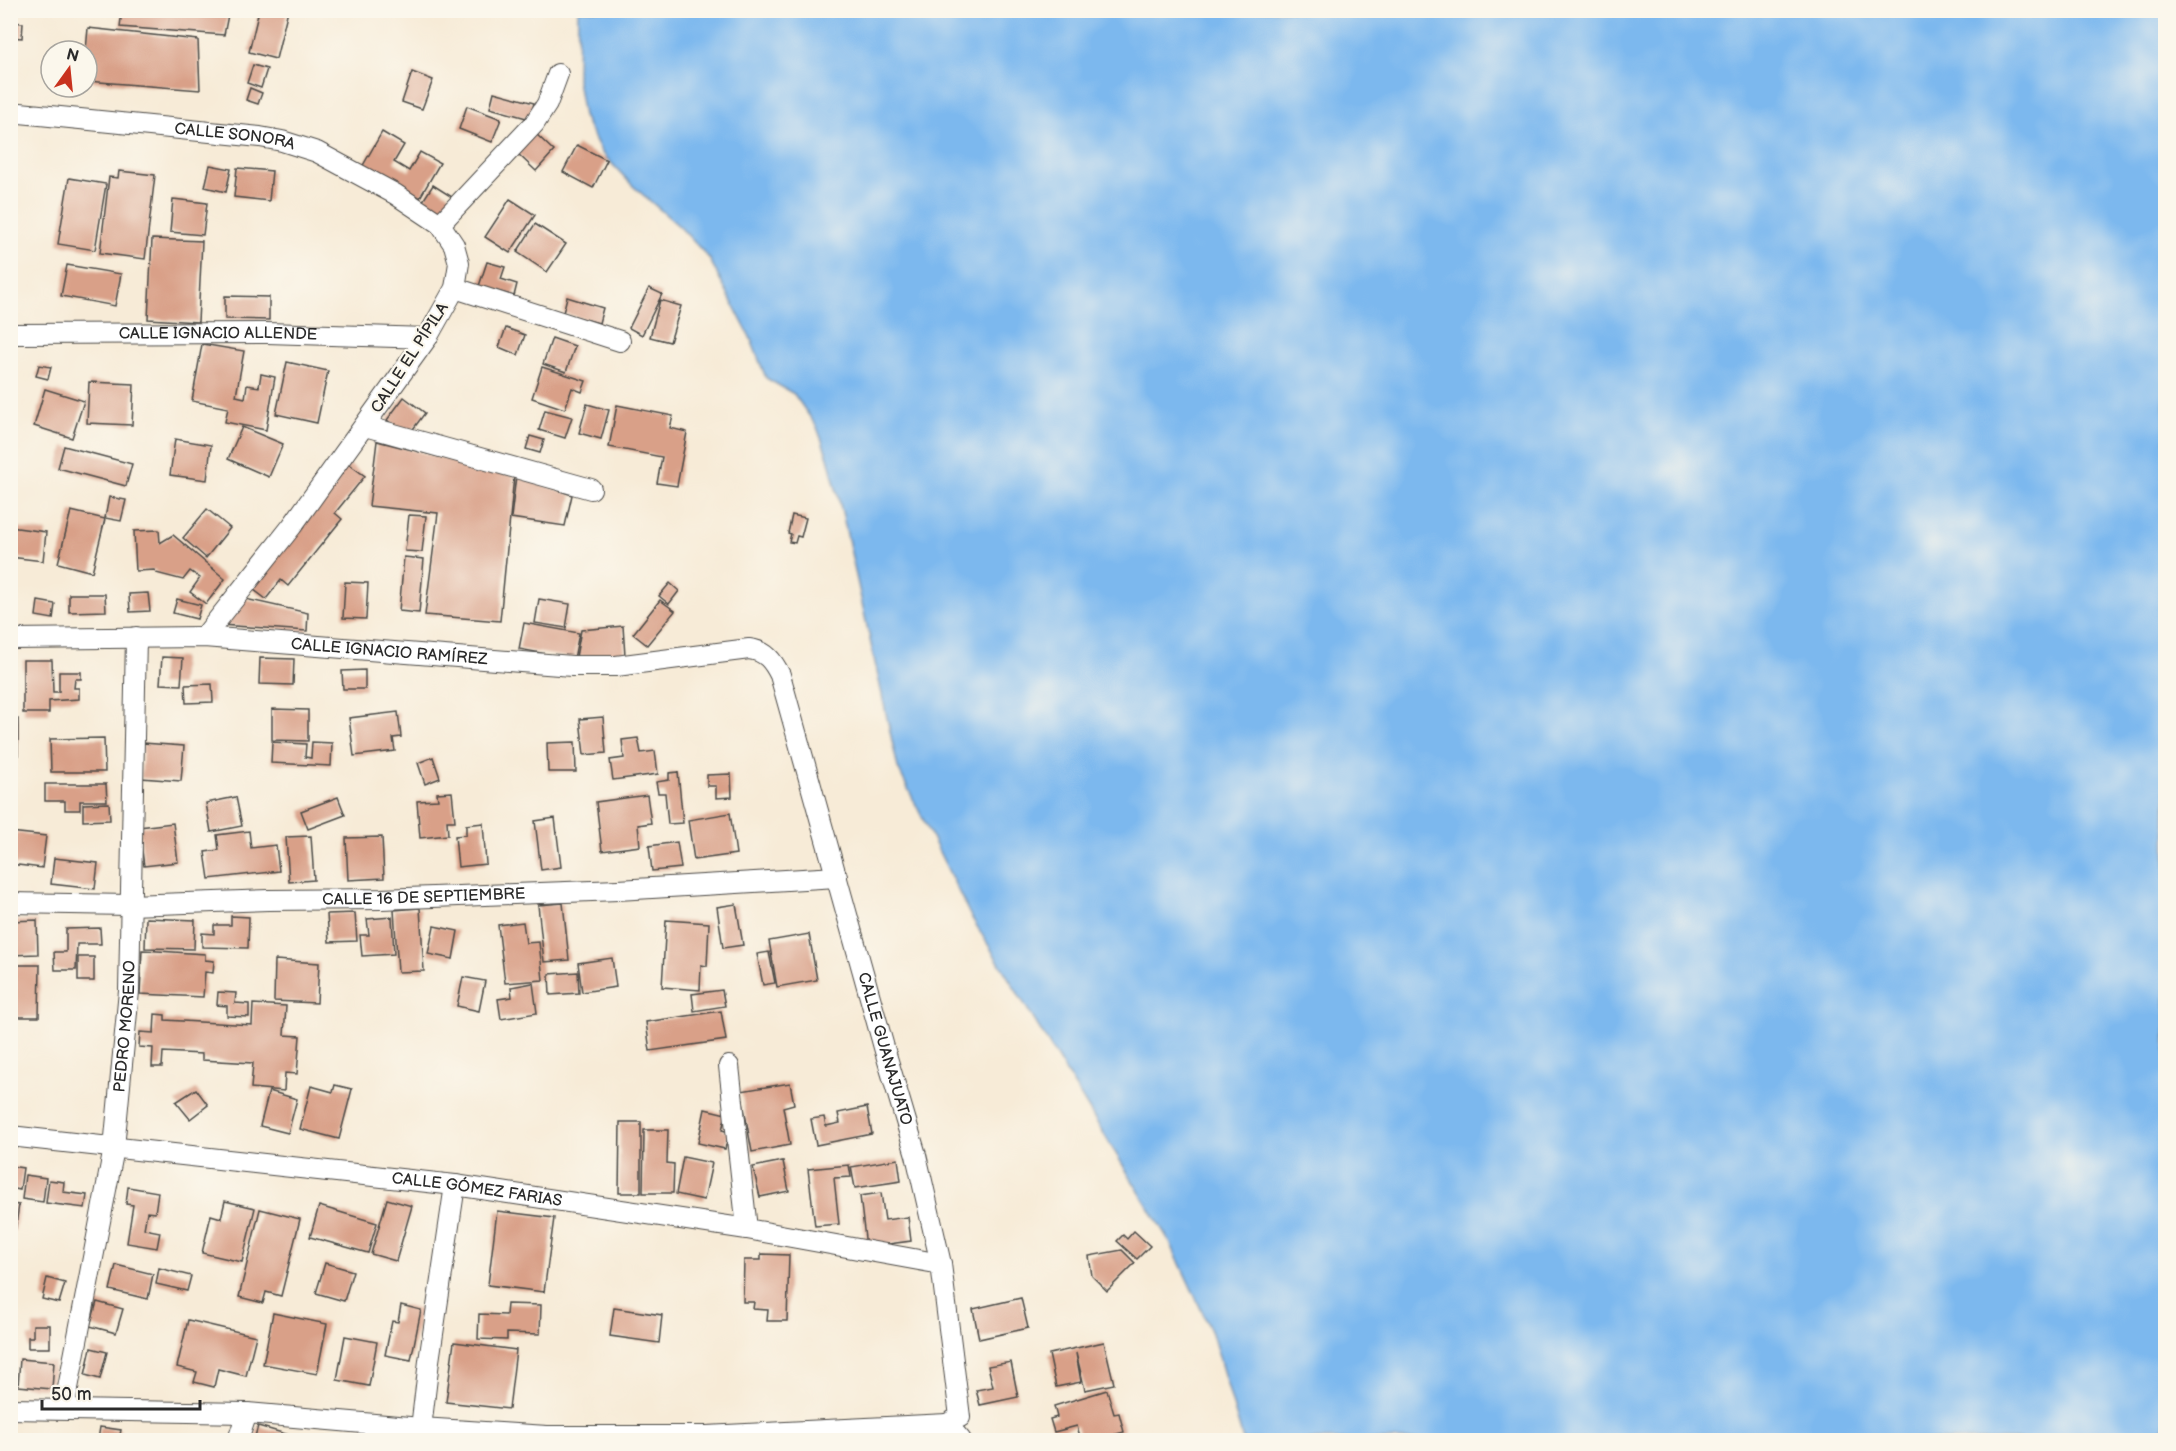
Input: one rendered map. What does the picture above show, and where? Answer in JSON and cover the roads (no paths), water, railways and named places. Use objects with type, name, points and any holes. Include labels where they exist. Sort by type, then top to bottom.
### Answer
[{"type":"street","points":[[440,224],[534,124],[547,104],[558,74]]},
{"type":"street","name":"CALLE SONORA","points":[[10,111],[282,141],[316,152],[364,176],[440,224]]},
{"type":"street","name":"CALLE EL PÍPILA","points":[[204,637],[292,526],[427,338],[455,288],[459,263],[454,245],[440,224]]},
{"type":"street","points":[[455,288],[620,341]]},
{"type":"street","name":"CALLE IGNACIO ALLENDE","points":[[10,334],[267,333],[427,338]]},
{"type":"street","points":[[365,426],[591,489]]},
{"type":"street","name":"PEDRO MORENO","points":[[64,1409],[114,1148],[129,991],[136,637]]},
{"type":"street","name":"CALLE IGNACIO RAMÍREZ","points":[[10,639],[204,637],[572,666],[616,666],[749,649],[765,653]]},
{"type":"street","name":"CALLE GUANAJUATO","points":[[765,653],[774,663],[780,675],[916,1155],[941,1264],[960,1418],[947,1424]]},
{"type":"street","name":"CALLE 16 DE SEPTIEMBRE","points":[[10,903],[130,906],[268,900],[381,899],[618,890],[837,877]]},
{"type":"street","points":[[729,1066],[747,1229]]},
{"type":"street","name":"CALLE GÓMEZ FARIAS","points":[[10,1136],[455,1185],[747,1229],[941,1264]]},
{"type":"street","points":[[421,1428],[455,1185]]},
{"type":"street","points":[[10,1409],[247,1413],[547,1436],[694,1436],[947,1424],[961,1440]]},
{"type":"street","points":[[238,1440],[247,1413]]},
{"type":"water","points":[[578,10],[2165,11],[2166,1320],[2158,1331],[2165,1358],[2165,1426],[2162,1430],[2134,1440],[1243,1440],[1212,1333],[1170,1242],[970,915],[898,768],[843,516],[828,457],[817,427],[794,394],[766,378],[750,337],[709,258],[680,227],[633,186],[602,153],[583,116],[577,80]]}]
